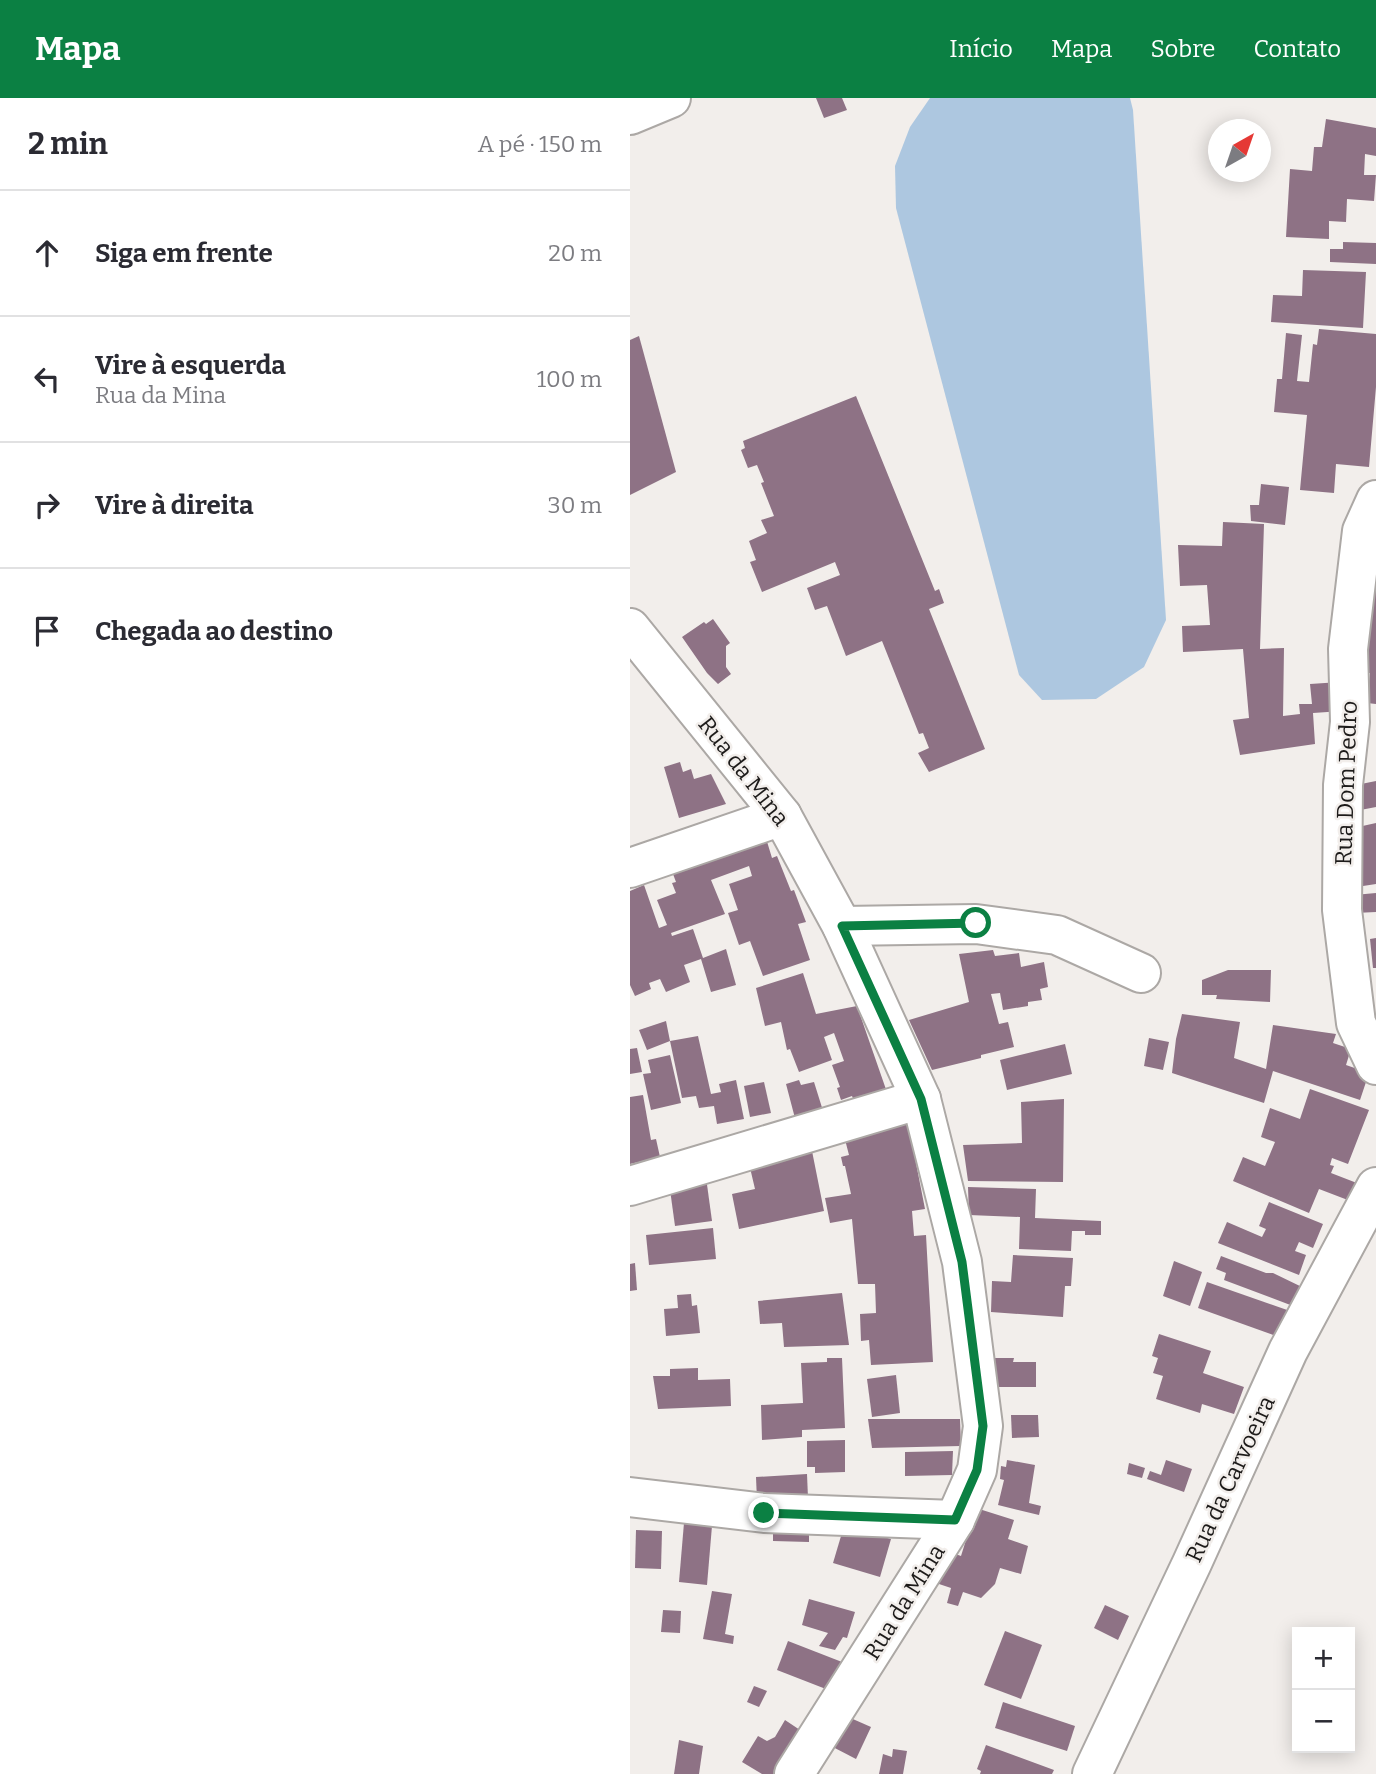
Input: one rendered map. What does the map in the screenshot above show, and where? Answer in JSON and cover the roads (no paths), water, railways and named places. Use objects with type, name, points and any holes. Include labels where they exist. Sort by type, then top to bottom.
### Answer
[{"type":"street","points":[[630,115],[671,98]]},
{"type":"street","name":"Rua Dom Pedro","points":[[1376,500],[1362,531],[1348,649],[1350,722],[1343,785],[1342,910],[1356,1023],[1376,1065]]},
{"type":"street","name":"Rua da Mina","points":[[630,628],[782,816],[842,926],[921,1099],[962,1262],[983,1426],[977,1470],[955,1520],[794,1774]]},
{"type":"street","points":[[630,867],[782,816]]},
{"type":"street","points":[[842,926],[976,923],[1057,935],[1141,973]]},
{"type":"street","points":[[630,1186],[921,1099]]},
{"type":"street","name":"Rua da Carvoeira","points":[[1091,1774],[1192,1563],[1288,1350],[1376,1187]]},
{"type":"street","points":[[630,1497],[764,1513],[955,1520]]},
{"type":"water","points":[[930,98],[1130,98],[1133,110],[1166,620],[1144,667],[1096,699],[1042,700],[1019,675],[896,208],[895,166],[910,127]]}]
